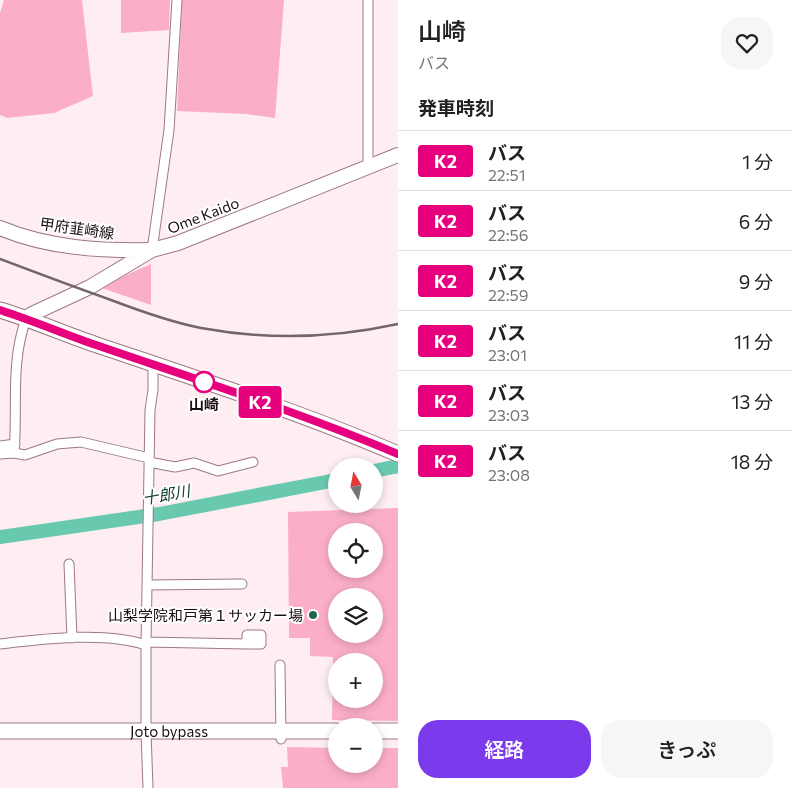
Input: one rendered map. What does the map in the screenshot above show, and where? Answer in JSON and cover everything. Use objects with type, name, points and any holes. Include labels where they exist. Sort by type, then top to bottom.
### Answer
[{"type":"highway","points":[[0,310],[309,420],[398,454]]},
{"type":"highway","name":"Joto bypass","points":[[0,731],[146,735],[281,735],[328,732]]},
{"type":"highway","points":[[383,731],[398,731]]},
{"type":"highway","name":"Joto bypass","points":[[0,739],[146,735]]},
{"type":"highway","name":"Joto bypass","points":[[281,735],[328,738]]},
{"type":"highway","points":[[383,740],[398,740]]},
{"type":"main road","name":"Ome Kaido","points":[[26,319],[32,314],[90,287],[152,250],[178,243],[398,155]]},
{"type":"main road","name":"甲府韮崎線","points":[[0,228],[34,239],[74,247],[152,250]]},
{"type":"street","points":[[152,250],[169,130],[178,0]]},
{"type":"street","points":[[368,0],[368,166]]},
{"type":"street","points":[[15,449],[18,340],[26,319]]},
{"type":"street","points":[[148,788],[146,735],[147,531],[153,364]]},
{"type":"street","points":[[0,446],[15,449],[25,455],[57,444],[81,442],[175,467],[194,463],[218,470],[253,462]]},
{"type":"street","points":[[0,454],[15,449]]},
{"type":"street","points":[[69,564],[72,638]]},
{"type":"street","points":[[147,585],[242,584]]},
{"type":"street","points":[[0,644],[72,638],[120,639],[146,644],[247,644]]},
{"type":"street","points":[[280,665],[281,735]]},
{"type":"shaded area","points":[[4,0],[82,0],[93,96],[54,113],[7,118],[0,115],[0,13]]},
{"type":"shaded area","points":[[121,0],[170,0],[169,30],[121,33]]},
{"type":"shaded area","points":[[182,0],[284,0],[275,118],[246,114],[177,111]]},
{"type":"shaded area","points":[[151,264],[151,305],[99,287]]},
{"type":"shaded area","name":"山梨学院和戸第１サッカー場","points":[[398,508],[398,721],[383,721],[383,718],[332,718],[332,708],[383,708],[383,653],[328,653],[328,657],[310,656],[310,638],[289,638],[288,512],[328,511],[328,513],[383,513],[383,509]]},
{"type":"shaded area","points":[[287,747],[328,748],[328,773],[383,773],[383,748],[398,748],[398,788],[283,788],[281,767],[288,767]]},
{"type":"waterway","name":"十郎川","points":[[383,469],[398,466]]},
{"type":"waterway","name":"十郎川","points":[[0,537],[159,514],[328,482]]},
{"type":"railway","points":[[0,259],[144,312],[201,328],[250,334],[300,336],[325,335],[398,324]]},
{"type":"bus line","name":"K2","points":[[0,310],[234,392],[398,454]]},
{"type":"place","name":"山崎","points":[[204,382]]},
{"type":"place","name":"山梨学院和戸第１サッカー場","points":[[313,615]]}]
